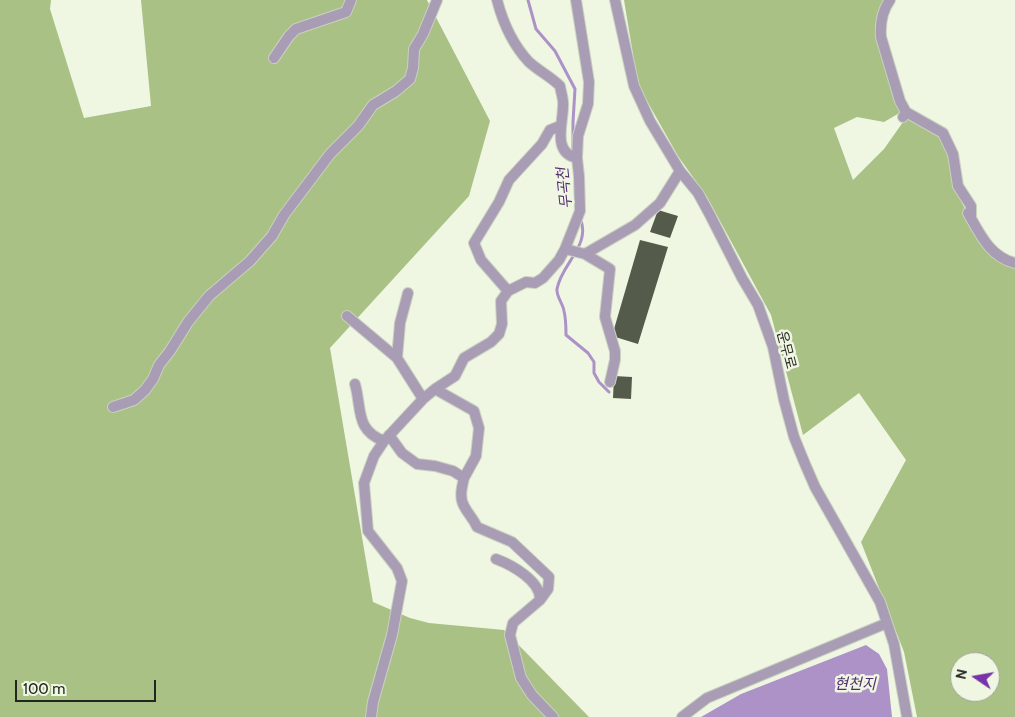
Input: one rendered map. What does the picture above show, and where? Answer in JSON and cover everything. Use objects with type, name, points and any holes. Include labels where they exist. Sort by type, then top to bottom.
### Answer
[{"type":"street","points":[[274,58],[288,36],[296,29],[346,12],[351,0]]},
{"type":"street","points":[[113,407],[134,400],[145,390],[153,379],[159,365],[188,322],[209,296],[250,261],[272,236],[284,215],[330,154],[358,126],[373,104],[396,91],[410,79],[413,68],[414,49],[423,34],[437,0]]},
{"type":"street","points":[[496,0],[506,27],[518,48],[530,62],[560,86],[564,106],[560,126],[563,148],[565,153],[573,157]]},
{"type":"street","points":[[371,717],[372,702],[392,635],[402,581],[397,568],[368,531],[364,483],[374,456],[387,438],[435,389],[455,376],[464,358],[491,342],[499,334],[502,324],[501,301],[508,291],[526,282],[535,283],[543,278],[559,260],[573,231],[580,211],[579,176],[573,157],[588,104],[589,82],[576,0]]},
{"type":"street","name":"운무로","points":[[616,0],[634,86],[650,121],[680,172],[698,193],[758,305],[773,347],[784,400],[801,456],[815,487],[880,602],[894,644],[907,717]]},
{"type":"street","points":[[890,0],[885,7],[880,27],[900,101],[905,114],[943,133],[953,154],[958,186],[971,206],[971,217]]},
{"type":"street","points":[[508,291],[481,260],[474,242],[500,202],[509,180],[542,144],[550,130],[560,126]]},
{"type":"street","points":[[585,254],[636,225],[660,204],[680,172]]},
{"type":"street","points":[[963,203],[988,247],[995,255],[1005,261],[1015,263]]},
{"type":"street","points":[[565,249],[585,254],[610,269],[605,317],[615,351],[610,382]]},
{"type":"street","points":[[397,358],[400,323],[408,293]]},
{"type":"street","points":[[347,316],[397,358],[423,400]]},
{"type":"street","points":[[355,384],[358,407],[364,428],[374,437],[387,438],[402,453],[417,464],[453,471],[464,478]]},
{"type":"street","points":[[435,389],[474,411],[479,428],[476,456],[464,478],[461,494],[464,506],[473,517],[477,527],[512,542],[549,577],[548,589],[540,600],[513,623],[510,635],[521,678],[532,695],[552,717]]},
{"type":"street","points":[[496,559],[514,566],[534,584],[540,593],[540,600]]},
{"type":"street","points":[[682,717],[706,698],[888,623]]},
{"type":"green space","points":[[0,0],[51,0],[50,9],[84,118],[151,106],[141,0],[427,0],[490,121],[469,196],[330,348],[373,602],[410,618],[429,623],[504,630],[589,717],[0,717]]},
{"type":"green space","points":[[624,0],[888,0],[880,19],[903,111],[884,122],[857,117],[834,128],[853,180],[884,149],[908,115],[942,134],[952,154],[957,187],[963,205],[990,252],[1015,264],[1015,717],[917,717],[904,652],[861,542],[906,460],[859,393],[803,435],[771,315],[707,197],[678,156],[638,85]]},
{"type":"water","name":"현천지","points":[[866,645],[879,654],[887,669],[892,717],[701,717],[741,694]]},
{"type":"building","points":[[658,210],[678,216],[670,238],[650,232]]},
{"type":"building","points":[[640,240],[668,247],[638,344],[612,336]]},
{"type":"building","points":[[614,376],[632,377],[631,399],[613,398]]},
{"type":"waterway","name":"무곡천","points":[[528,0],[536,29],[555,51],[575,89],[573,153]]},
{"type":"waterway","name":"무곡천","points":[[580,218],[583,228],[582,237],[579,246],[564,271],[557,292],[565,314],[566,335],[588,353],[594,362],[594,373],[599,382],[609,392]]}]
